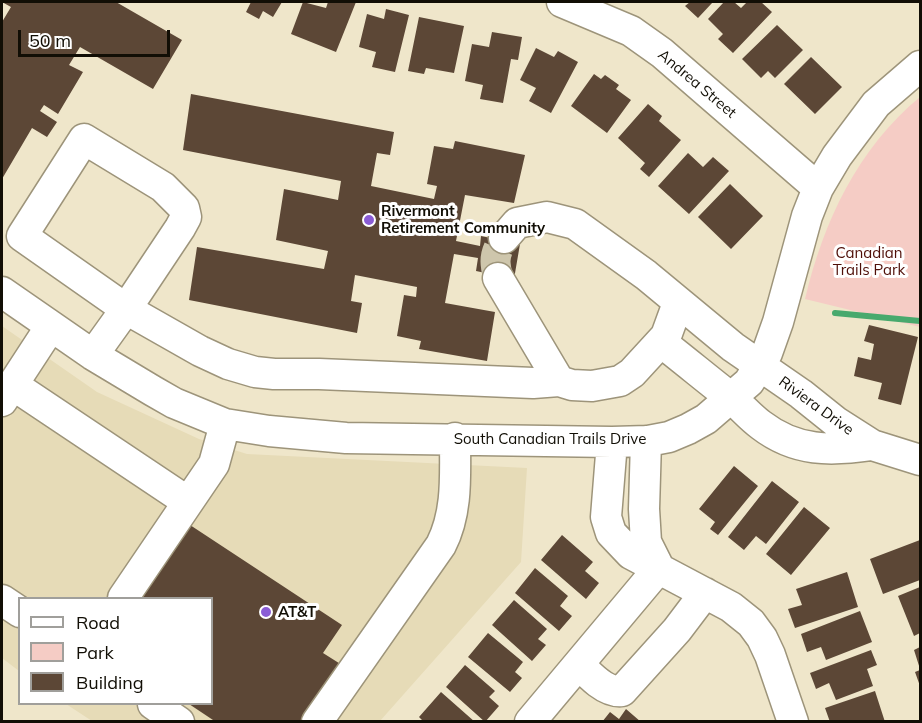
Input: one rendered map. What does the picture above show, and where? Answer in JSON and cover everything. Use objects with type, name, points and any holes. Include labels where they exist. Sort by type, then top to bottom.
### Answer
[{"type":"street","name":"Andrea Street","points":[[562,2],[631,31],[662,53],[818,188]]},
{"type":"street","name":"South Canadian Trails Drive","points":[[2,292],[93,354],[174,403],[225,424],[269,431],[346,438],[612,442],[646,441],[669,437],[706,419],[749,382],[761,366],[782,312],[807,216],[818,188],[837,156],[876,104],[921,66]]},
{"type":"street","points":[[93,354],[126,309],[186,217],[184,208],[163,187],[84,139],[22,236],[126,309],[200,351],[228,364],[255,372],[274,375],[319,374],[533,383],[559,381],[572,385],[592,386],[620,381],[632,373],[666,336],[678,303]]},
{"type":"street","name":"Riviera Drive","points":[[504,238],[517,223],[547,218],[575,224],[646,275],[733,347],[836,422],[872,445],[921,460]]},
{"type":"street","points":[[498,278],[559,381]]},
{"type":"street","points":[[51,326],[7,393],[188,502]]},
{"type":"street","name":"Riviera Drive","points":[[661,342],[732,398],[761,426],[785,440],[806,446],[837,450],[872,445]]},
{"type":"street","points":[[124,597],[214,464],[225,424]]},
{"type":"street","points":[[317,722],[448,532],[455,488],[455,438]]},
{"type":"street","points":[[646,441],[644,509],[646,542],[659,568]]},
{"type":"street","points":[[612,442],[606,518],[611,532],[631,554],[731,607],[751,624],[762,638],[777,670],[793,722]]},
{"type":"street","points":[[530,722],[659,568]]},
{"type":"street","points":[[579,664],[608,688],[615,692],[622,691],[677,630],[705,593]]},
{"type":"street","points":[[2,600],[18,611]]},
{"type":"street","points":[[154,705],[179,722]]},
{"type":"shaded area","points":[[2,326],[97,392],[199,439],[247,454],[527,468],[521,562],[380,721],[92,721],[68,705],[213,705],[213,597],[18,597],[18,670],[2,658]]},
{"type":"green space","name":"Canadian Trails Park","points":[[920,97],[920,327],[805,299],[822,242],[846,188],[878,139]]},
{"type":"building","points":[[2,2],[116,2],[182,40],[153,89],[80,47],[69,65],[83,72],[58,114],[44,105],[40,111],[57,122],[47,137],[32,128],[2,179],[2,22],[11,7]]},
{"type":"building","points":[[251,2],[282,2],[273,17],[263,11],[259,19],[246,12]]},
{"type":"building","points":[[303,2],[326,8],[328,2],[356,2],[336,52],[291,34]]},
{"type":"building","points":[[690,2],[713,2],[698,18],[685,6]]},
{"type":"building","points":[[724,2],[734,2],[741,8],[747,2],[761,2],[772,12],[733,53],[718,39],[723,34],[708,19]]},
{"type":"building","points":[[386,9],[409,15],[395,72],[372,67],[376,52],[359,47],[367,14],[384,19]]},
{"type":"building","points":[[419,17],[464,26],[454,73],[426,68],[424,74],[408,71]]},
{"type":"building","points":[[777,25],[803,50],[775,78],[768,71],[761,78],[742,59]]},
{"type":"building","points":[[492,32],[522,37],[518,60],[511,59],[503,103],[480,99],[483,85],[465,81],[472,44],[489,47]]},
{"type":"building","points":[[536,48],[554,57],[558,51],[578,62],[551,113],[529,101],[536,88],[520,80]]},
{"type":"building","points":[[811,57],[842,87],[815,114],[784,84]]},
{"type":"building","points":[[594,74],[601,79],[605,75],[619,85],[616,89],[631,100],[607,133],[571,106]]},
{"type":"building","name":"Rivermont Retirement Community","points":[[191,94],[394,132],[390,155],[377,153],[371,186],[434,199],[437,186],[427,184],[434,146],[453,149],[455,141],[525,155],[514,203],[465,195],[456,241],[480,246],[481,236],[520,244],[514,279],[476,271],[478,258],[454,254],[445,303],[495,312],[487,361],[419,349],[421,341],[397,336],[404,295],[416,297],[417,287],[355,275],[351,301],[362,303],[357,333],[189,300],[197,247],[324,269],[328,251],[276,240],[284,189],[338,200],[341,181],[183,150]]},
{"type":"building","points":[[648,104],[662,116],[659,121],[681,140],[649,177],[640,169],[645,163],[618,138]]},
{"type":"building","points":[[688,153],[703,167],[713,157],[729,171],[689,214],[658,186]]},
{"type":"building","points":[[730,184],[763,216],[731,249],[698,217]]},
{"type":"building","points":[[869,325],[918,337],[901,405],[878,399],[882,383],[854,376],[858,357],[871,360],[874,344],[864,341]]},
{"type":"building","points":[[734,466],[758,486],[718,535],[710,529],[715,522],[699,509]]},
{"type":"building","points":[[772,481],[799,502],[766,544],[756,536],[744,550],[728,537]]},
{"type":"building","points":[[804,507],[830,528],[791,575],[766,554]]},
{"type":"building","name":"AT&T","points":[[190,525],[342,625],[323,653],[342,665],[304,722],[216,722],[190,705],[213,705],[213,597],[142,597]]},
{"type":"building","points":[[562,535],[593,562],[585,571],[599,583],[586,599],[541,560]]},
{"type":"building","points":[[920,540],[920,580],[883,594],[870,559]]},
{"type":"building","points":[[535,568],[568,596],[560,606],[572,616],[559,631],[515,593]]},
{"type":"building","points":[[847,572],[858,607],[795,628],[788,609],[802,605],[796,589]]},
{"type":"building","points":[[920,587],[920,633],[914,636],[898,596]]},
{"type":"building","points":[[514,600],[547,629],[538,639],[546,645],[532,661],[492,625]]},
{"type":"building","points":[[860,611],[872,642],[826,660],[821,647],[807,652],[801,634]]},
{"type":"building","points":[[488,633],[523,662],[515,672],[522,678],[510,692],[468,657]]},
{"type":"building","points":[[920,647],[920,669],[914,650]]},
{"type":"building","points":[[871,650],[877,665],[867,669],[873,686],[836,700],[829,683],[816,689],[810,673]]},
{"type":"building","points":[[465,665],[495,691],[489,697],[499,706],[485,722],[446,687]]},
{"type":"building","points":[[920,670],[920,686],[915,672]]},
{"type":"building","points":[[875,691],[885,722],[830,722],[825,708]]},
{"type":"building","points":[[441,692],[475,722],[424,722],[419,717]]},
{"type":"building","points":[[626,709],[641,722],[602,722],[610,712],[619,719]]},
{"type":"waterway","points":[[835,313],[920,321]]},
{"type":"tunnel","points":[[498,278],[496,257],[504,238]]},
{"type":"place","name":"Rivermont Retirement Community","points":[[369,220]]},
{"type":"place","name":"AT&T","points":[[266,612]]}]
